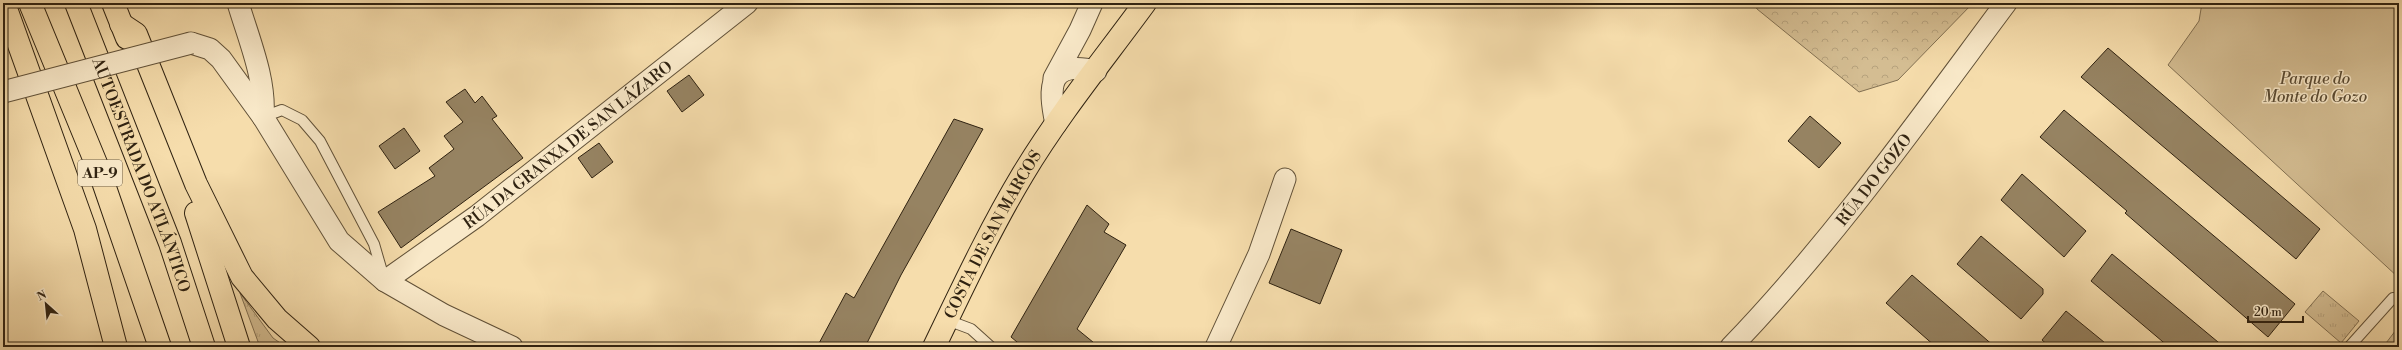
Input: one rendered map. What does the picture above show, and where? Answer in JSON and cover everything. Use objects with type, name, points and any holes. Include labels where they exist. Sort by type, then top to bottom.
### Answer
[{"type":"main road","points":[[4,3],[85,228],[116,347]]},
{"type":"main road","name":"AP-9","points":[[30,3],[100,173],[160,347]]},
{"type":"main road","name":"AUTOESTRADA DO ATLÁNTICO","points":[[76,3],[170,243],[204,347]]},
{"type":"main road","points":[[113,3],[198,219],[239,347]]},
{"type":"main road","name":"COSTA DE SAN MARCOS","points":[[934,347],[983,246],[1023,174],[1056,124],[1087,69],[1145,3]]},
{"type":"main road","points":[[122,24],[136,34],[196,184],[242,277],[277,319],[309,347]]},
{"type":"street","points":[[238,3],[260,79],[264,100],[263,117]]},
{"type":"street","name":"RÚA DA GRANXA DE SAN LÁZARO","points":[[385,281],[477,216],[747,3]]},
{"type":"street","points":[[1056,124],[1050,98],[1054,78],[1080,30],[1092,3]]},
{"type":"street","name":"RÚA DO GOZO","points":[[1731,347],[1781,294],[1841,222],[2006,3]]},
{"type":"street","points":[[1080,30],[1076,60],[1087,69]]},
{"type":"street","points":[[3,92],[191,43],[210,49],[221,58],[263,117],[339,241],[385,281],[444,314],[512,347]]},
{"type":"street","points":[[1054,78],[1063,70],[1087,69]]},
{"type":"street","points":[[1216,347],[1259,254],[1285,179]]},
{"type":"lane","points":[[263,117],[282,110],[302,120],[320,141],[374,244],[385,281]]},
{"type":"lane","points":[[2349,347],[2393,298]]},
{"type":"lane","points":[[947,320],[971,329],[991,347]]},
{"type":"green space","points":[[1754,3],[1973,3],[1898,80],[1859,92],[1757,9]]},
{"type":"green space","name":"Parque do Monte do Gozo","points":[[2202,3],[2399,3],[2399,278],[2168,65],[2199,21]]},
{"type":"green space","points":[[2323,291],[2359,321],[2341,343],[2305,312]]},
{"type":"green space","points":[[240,293],[273,338],[286,347],[260,347]]},
{"type":"green space","points":[[2399,326],[2399,347],[2383,347]]},
{"type":"building","points":[[2108,48],[2320,229],[2296,259],[2081,77]]},
{"type":"building","points":[[689,75],[704,95],[682,112],[667,91]]},
{"type":"building","points":[[465,89],[475,103],[482,96],[497,116],[492,119],[523,158],[401,248],[378,212],[435,176],[429,168],[454,149],[444,136],[463,122],[446,102]]},
{"type":"building","points":[[2064,110],[2295,304],[2268,337],[2125,213],[2127,211],[2040,137]]},
{"type":"building","points":[[1810,116],[1841,143],[1819,168],[1788,141]]},
{"type":"building","points":[[954,119],[983,129],[901,275],[865,347],[817,347],[846,293],[854,298]]},
{"type":"building","points":[[404,128],[420,151],[395,169],[379,146]]},
{"type":"building","points":[[599,143],[613,162],[592,178],[578,158]]},
{"type":"building","points":[[2022,174],[2086,231],[2064,257],[2001,200]]},
{"type":"building","points":[[1087,205],[1109,224],[1104,232],[1126,245],[1077,329],[1099,347],[1023,347],[1011,337]]},
{"type":"building","points":[[1291,229],[1342,250],[1320,304],[1269,283]]},
{"type":"building","points":[[1981,236],[2043,289],[2043,294],[2021,319],[1957,264]]},
{"type":"building","points":[[2112,254],[2224,347],[2169,347],[2091,281]]},
{"type":"building","points":[[1912,275],[1995,347],[1936,347],[1886,303]]},
{"type":"building","points":[[2066,311],[2110,347],[2050,347],[2042,340]]}]
